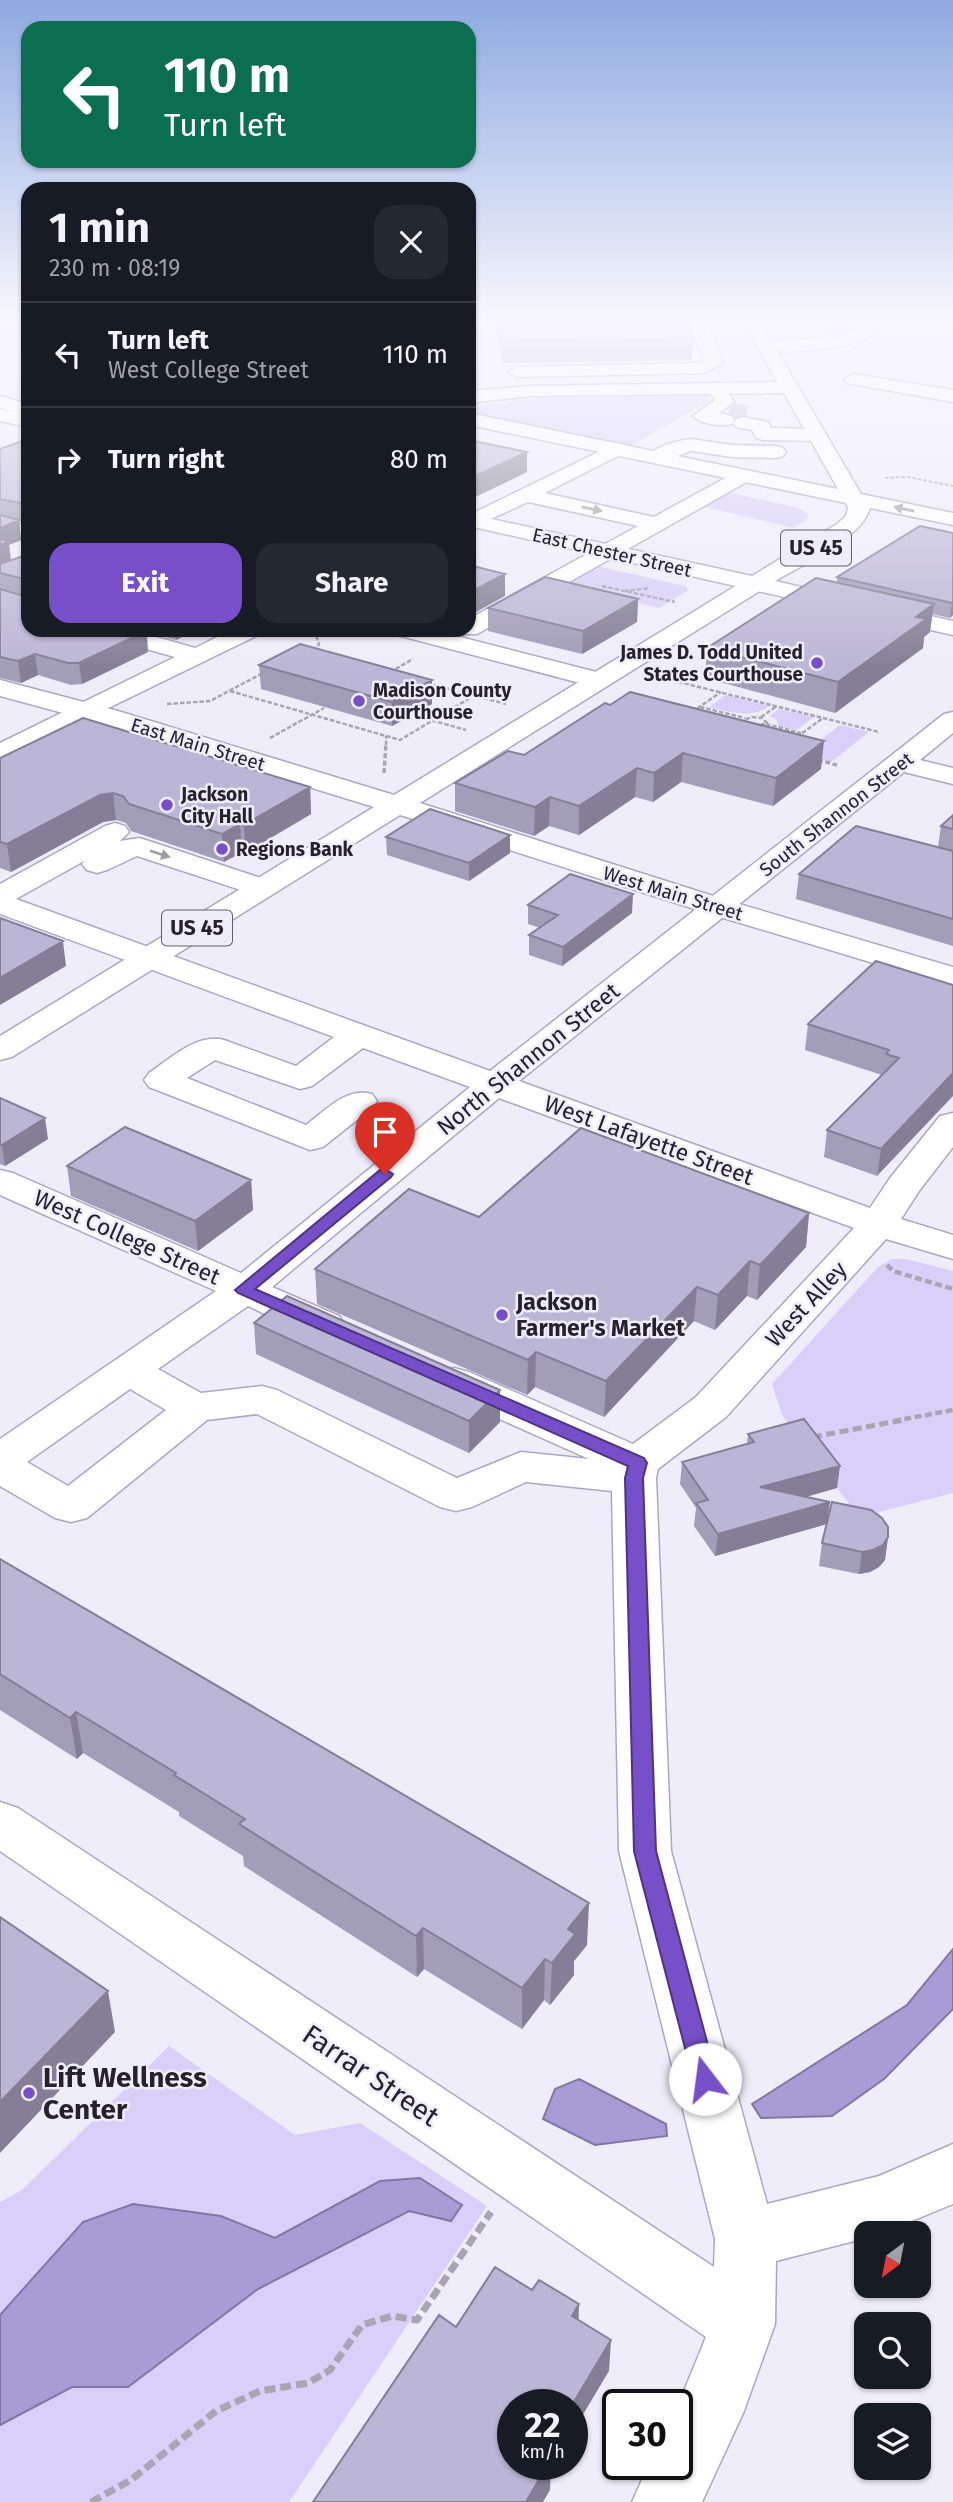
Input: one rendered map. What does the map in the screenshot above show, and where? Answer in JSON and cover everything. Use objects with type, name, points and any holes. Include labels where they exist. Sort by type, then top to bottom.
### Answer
[{"type":"main road","points":[[557,437],[953,519]]},
{"type":"main road","name":"US 45","points":[[0,1050],[262,888],[389,793],[598,680],[845,530],[856,518],[859,508],[818,437]]},
{"type":"main road","points":[[657,457],[678,447],[691,445],[732,451],[776,452]]},
{"type":"main road","points":[[476,519],[617,449]]},
{"type":"main road","points":[[476,625],[746,475]]},
{"type":"main road","points":[[526,495],[658,524]]},
{"type":"main road","name":"East Chester Street","points":[[476,522],[953,628]]},
{"type":"main road","points":[[0,526],[21,531]]},
{"type":"main road","points":[[130,637],[197,656]]},
{"type":"main road","points":[[0,753],[236,637]]},
{"type":"main road","points":[[473,637],[598,680]]},
{"type":"main road","name":"East Main Street","points":[[0,688],[389,793]]},
{"type":"main road","name":"South Shannon Street","points":[[718,907],[953,719]]},
{"type":"main road","points":[[901,763],[953,776]]},
{"type":"main road","name":"West Main Street","points":[[389,793],[718,907],[953,977]]},
{"type":"main road","points":[[817,829],[849,838]]},
{"type":"main road","points":[[0,896],[115,832]]},
{"type":"main road","points":[[97,864],[123,849],[139,847],[262,888]]},
{"type":"main road","name":"West Lafayette Street","points":[[0,904],[879,1224],[953,1247]]},
{"type":"main road","name":"North Shannon Street","points":[[0,1460],[243,1290],[493,1085],[718,907]]},
{"type":"main road","points":[[300,1079],[358,1035]]},
{"type":"main road","points":[[212,1047],[300,1079],[360,1101],[310,1139],[161,1080],[212,1047]]},
{"type":"main road","name":"West Alley","points":[[636,1470],[710,1407],[879,1224],[903,1185],[953,1124]]},
{"type":"main road","name":"West College Street","points":[[0,1181],[358,1340]]},
{"type":"main road","points":[[421,1368],[636,1470]]},
{"type":"main road","points":[[127,1370],[195,1408]]},
{"type":"main road","points":[[0,1466],[71,1507],[195,1408],[262,1400],[456,1496],[521,1467],[636,1470]]},
{"type":"main road","points":[[636,1470],[645,1851],[746,2239],[743,2325],[711,2411],[666,2502]]},
{"type":"main road","name":"Farrar Street","points":[[0,1823],[743,2325]]},
{"type":"main road","points":[[746,2239],[841,2215],[925,2189],[953,2172]]},
{"type":"path","points":[[879,478],[908,477],[953,486]]},
{"type":"path","points":[[596,583],[621,592],[676,602]]},
{"type":"path","points":[[309,657],[319,644],[316,637]]},
{"type":"path","points":[[380,677],[413,659]]},
{"type":"path","points":[[161,705],[210,701],[271,669]]},
{"type":"path","points":[[656,676],[879,732]]},
{"type":"path","points":[[424,684],[428,682],[511,705]]},
{"type":"path","points":[[457,691],[520,687]]},
{"type":"path","points":[[229,691],[400,740],[475,695]]},
{"type":"path","points":[[688,715],[721,692]]},
{"type":"path","points":[[700,707],[746,719],[761,718],[777,706]]},
{"type":"path","points":[[265,741],[324,708]]},
{"type":"path","points":[[413,715],[467,731]]},
{"type":"path","points":[[761,718],[765,719],[766,724]]},
{"type":"path","points":[[790,741],[823,718]]},
{"type":"path","points":[[746,719],[744,723],[749,725],[766,724],[802,733]]},
{"type":"path","points":[[741,731],[749,725]]},
{"type":"path","points":[[386,736],[389,793]]},
{"type":"path","points":[[814,759],[837,765]]},
{"type":"path","points":[[885,1262],[892,1271],[953,1289]]},
{"type":"path","points":[[804,1435],[813,1437],[953,1410]]},
{"type":"path","points":[[91,2502],[131,2480],[216,2411],[260,2391],[308,2383],[330,2370],[362,2325],[392,2316],[417,2320],[517,2174]]},
{"type":"shaded area","points":[[585,437],[646,437],[630,446]]},
{"type":"shaded area","points":[[727,492],[799,508],[809,515],[804,522],[793,528],[702,506]]},
{"type":"shaded area","points":[[597,566],[685,586],[689,590],[659,608],[562,585]]},
{"type":"shaded area","points":[[726,695],[769,706],[748,713],[709,707]]},
{"type":"shaded area","points":[[779,709],[814,717],[797,730],[778,726],[777,720],[770,716]]},
{"type":"shaded area","points":[[840,725],[869,732],[831,762],[802,754]]},
{"type":"shaded area","points":[[892,1259],[906,1259],[953,1271],[953,1493],[859,1517],[782,1415],[772,1384],[878,1267]]},
{"type":"shaded area","points":[[953,1949],[953,2009],[884,2079],[832,2116],[761,2118],[752,2104],[907,2005]]},
{"type":"shaded area","points":[[169,2046],[295,2135],[360,2123],[487,2206],[289,2502],[0,2502],[0,2202],[22,2190]]},
{"type":"shaded area","points":[[579,2079],[666,2124],[667,2136],[595,2145],[543,2119],[555,2089]]},
{"type":"shaded area","points":[[420,2178],[462,2205],[451,2221],[409,2211],[258,2289],[128,2387],[72,2387],[0,2425],[0,2315],[83,2222],[133,2204],[221,2216],[275,2238],[380,2181]]},
{"type":"building","points":[[476,441],[527,452],[476,476]]},
{"type":"building","points":[[21,442],[21,503],[0,499],[0,449]]},
{"type":"building","points":[[0,515],[19,520],[0,528]]},
{"type":"building","points":[[920,526],[953,533],[952,603],[837,577]]},
{"type":"building","points":[[21,557],[21,578],[0,573],[0,564]]},
{"type":"building","points":[[476,567],[505,574],[476,589]]},
{"type":"building","points":[[545,577],[638,599],[583,631],[488,608]]},
{"type":"building","points":[[816,578],[934,604],[916,617],[926,619],[838,682],[707,648]]},
{"type":"building","points":[[0,589],[21,595],[21,637],[133,637],[79,663],[68,663],[35,654],[18,661],[0,657]]},
{"type":"building","points":[[300,644],[432,680],[392,702],[259,665]]},
{"type":"building","points":[[630,692],[824,741],[776,778],[683,753],[654,773],[637,768],[579,806],[550,797],[535,807],[455,783],[508,751],[524,755],[605,703],[610,705]]},
{"type":"building","points":[[83,718],[310,787],[244,825],[240,824],[222,834],[129,804],[123,796],[113,793],[100,795],[7,844],[0,842],[0,758]]},
{"type":"building","points":[[430,809],[510,835],[469,863],[386,837]]},
{"type":"building","points":[[953,815],[953,829],[941,826]]},
{"type":"building","points":[[856,826],[953,851],[953,919],[799,874]]},
{"type":"building","points":[[570,874],[633,894],[563,947],[529,935],[558,915],[528,905]]},
{"type":"building","points":[[0,918],[63,941],[0,978]]},
{"type":"building","points":[[876,961],[953,985],[953,1073],[881,1149],[827,1130],[899,1058],[886,1054],[889,1050],[808,1024]]},
{"type":"building","points":[[0,1098],[45,1118],[2,1145]]},
{"type":"building","points":[[125,1127],[251,1180],[195,1221],[67,1166]]},
{"type":"building","points":[[581,1128],[809,1213],[760,1265],[750,1261],[718,1295],[697,1287],[606,1381],[536,1352],[528,1360],[315,1269],[409,1189],[479,1217]]},
{"type":"building","points":[[287,1296],[500,1390],[469,1421],[254,1323]]},
{"type":"building","points":[[804,1419],[840,1466],[760,1487],[830,1502],[718,1534],[696,1503],[708,1500],[682,1462],[754,1442],[748,1434]]},
{"type":"building","points":[[832,1502],[871,1510],[882,1518],[888,1527],[888,1537],[883,1545],[862,1552],[822,1543]]},
{"type":"building","points":[[0,1559],[589,1903],[568,1929],[575,1934],[552,1963],[545,1959],[522,1988],[423,1928],[416,1936],[239,1824],[245,1819],[174,1775],[176,1773],[76,1712],[70,1718],[0,1674]]},
{"type":"building","points":[[0,1917],[108,1991],[0,2102]]},
{"type":"building","points":[[495,2267],[532,2290],[539,2280],[579,2304],[572,2316],[611,2340],[582,2389],[497,2389],[497,2480],[539,2480],[526,2502],[313,2502],[439,2315],[456,2327]]},
{"type":"place","name":"James D. Todd United States Courthouse","points":[[817,663]]},
{"type":"place","name":"Madison County Courthouse","points":[[359,701]]},
{"type":"place","name":"Jackson City Hall","points":[[167,805]]},
{"type":"place","name":"Regions Bank","points":[[222,849]]},
{"type":"place","name":"Jackson Farmer's Market","points":[[502,1315]]},
{"type":"place","name":"Lift Wellness Center","points":[[29,2093]]},
{"type":"route","points":[[385,1174],[243,1290],[638,1463],[634,1478],[645,1851],[705,2079]]}]
